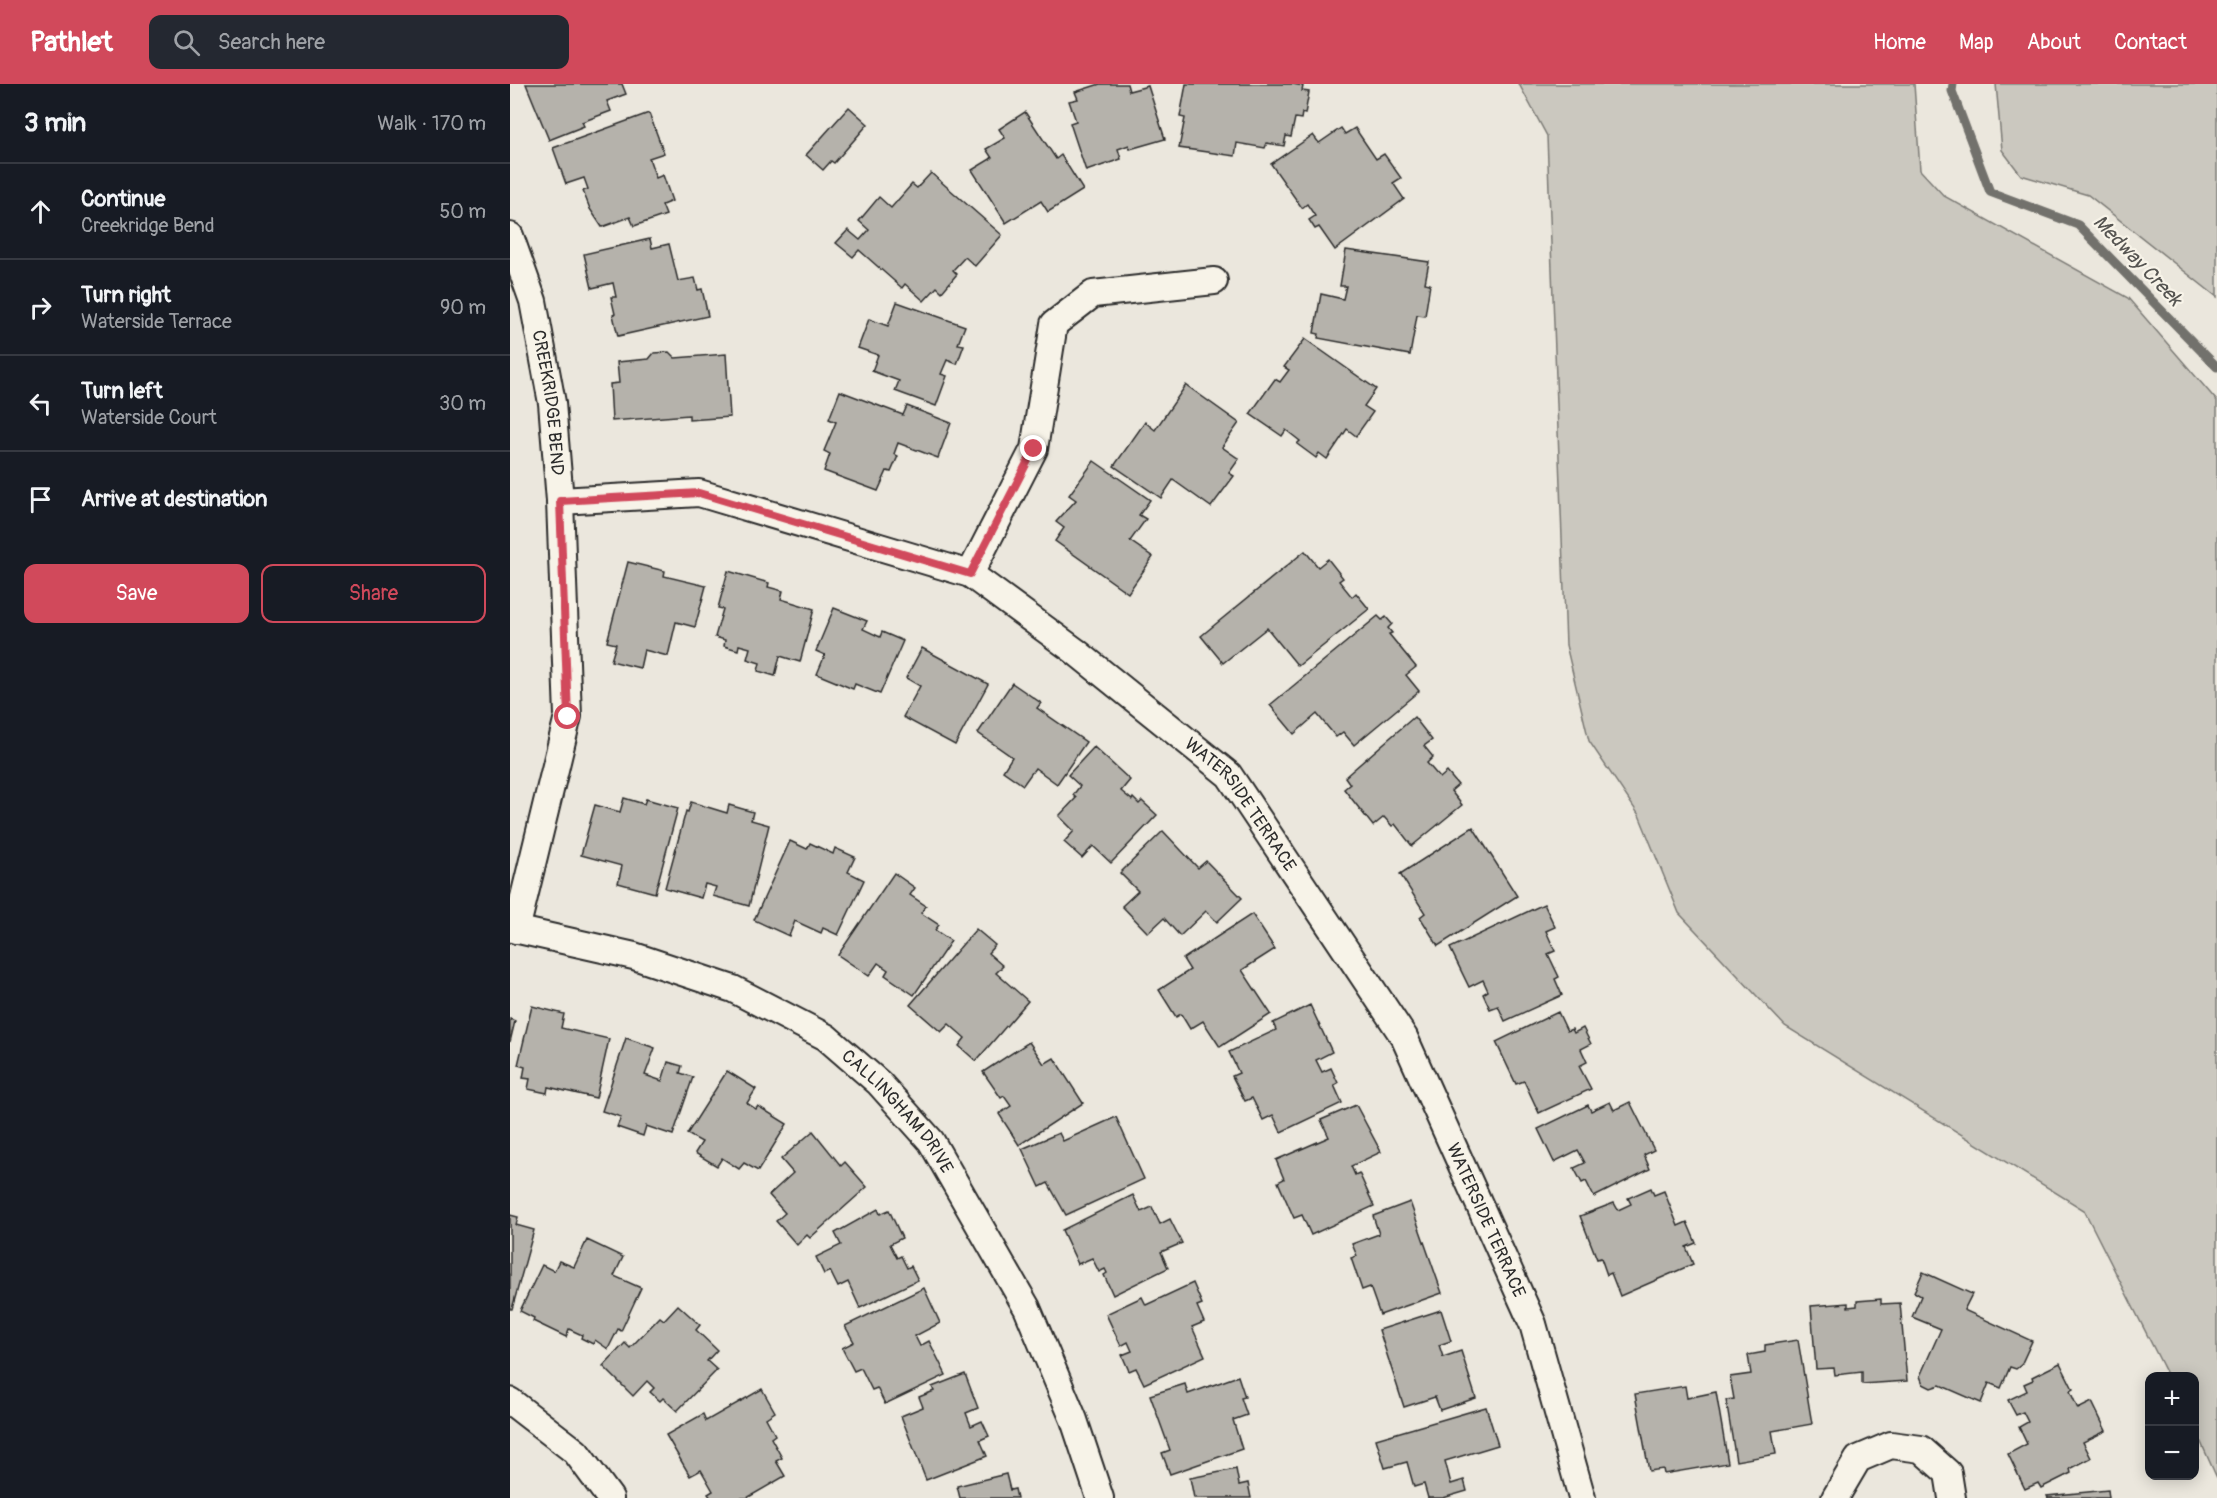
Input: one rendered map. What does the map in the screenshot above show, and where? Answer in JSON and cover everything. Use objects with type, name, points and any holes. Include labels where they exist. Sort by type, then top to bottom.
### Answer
[{"type":"street","name":"CREEKRIDGE BEND","points":[[510,236],[533,301],[552,404],[560,501],[568,717],[513,929]]},
{"type":"street","points":[[970,574],[1034,449],[1054,324],[1093,294],[1214,281]]},
{"type":"street","name":"WATERSIDE TERRACE","points":[[560,501],[699,493],[970,574],[1075,651],[1229,775],[1398,1028],[1533,1324],[1582,1498]]},
{"type":"street","name":"CALLINGHAM DRIVE","points":[[513,929],[634,956],[733,989],[826,1037],[879,1083],[931,1141],[1027,1308],[1074,1420],[1100,1498]]},
{"type":"street","points":[[510,1401],[576,1452],[610,1498]]},
{"type":"street","points":[[1835,1498],[1858,1459],[1891,1445],[1921,1449],[1948,1473],[1952,1498]]},
{"type":"shaded area","points":[[1519,84],[1914,84],[1920,170],[1944,196],[2128,298],[2217,401],[2217,1478],[2199,1438],[2199,1372],[2166,1372],[2084,1210],[1785,1026],[1679,913],[1639,815],[1589,741],[1566,645],[1547,136]]},
{"type":"shaded area","points":[[1996,84],[2217,84],[2217,297],[2088,195],[2021,175],[2002,150]]},
{"type":"building","points":[[526,84],[622,84],[626,94],[607,101],[611,111],[582,122],[584,126],[549,140]]},
{"type":"building","points":[[1100,84],[1127,84],[1129,91],[1148,86],[1165,139],[1130,149],[1129,145],[1118,149],[1121,159],[1086,171],[1070,123],[1076,121],[1069,101],[1078,99],[1075,92]]},
{"type":"building","points":[[1186,84],[1293,84],[1303,86],[1302,91],[1309,92],[1305,114],[1302,113],[1301,119],[1295,118],[1291,137],[1286,136],[1284,146],[1267,143],[1265,148],[1237,143],[1235,156],[1179,148],[1185,118],[1180,117]]},
{"type":"building","points":[[849,107],[868,124],[834,163],[831,161],[823,170],[806,155]]},
{"type":"building","points":[[1025,112],[1056,159],[1061,155],[1083,190],[1048,212],[1041,201],[1006,223],[972,170],[992,158],[986,149],[1005,138],[999,129]]},
{"type":"building","points":[[649,113],[664,153],[649,158],[656,178],[663,175],[672,201],[662,205],[666,215],[634,226],[630,217],[602,227],[590,209],[583,191],[588,189],[584,178],[566,184],[553,148]]},
{"type":"building","points":[[1341,128],[1345,134],[1355,128],[1376,159],[1384,154],[1401,178],[1393,183],[1404,199],[1335,250],[1319,227],[1315,229],[1309,220],[1315,216],[1307,204],[1302,208],[1271,164],[1313,135],[1319,143]]},
{"type":"building","points":[[931,173],[1002,235],[975,266],[965,257],[953,270],[957,274],[942,292],[937,287],[924,301],[905,284],[902,288],[859,250],[853,257],[836,243],[848,230],[860,240],[869,230],[859,221],[879,197],[891,208],[912,184],[917,188]]},
{"type":"building","points":[[650,239],[652,248],[669,244],[678,281],[695,278],[698,290],[702,289],[708,316],[618,336],[611,297],[616,297],[613,283],[592,288],[584,254]]},
{"type":"building","points":[[1346,250],[1429,262],[1425,283],[1430,284],[1425,316],[1417,315],[1410,355],[1318,338],[1319,334],[1314,333],[1321,294],[1343,299],[1346,286],[1340,286]]},
{"type":"building","points":[[897,302],[965,326],[958,344],[964,345],[957,364],[947,360],[941,374],[947,376],[936,406],[895,391],[899,381],[872,371],[878,355],[858,348],[869,319],[888,326]]},
{"type":"building","points":[[1305,339],[1376,389],[1364,406],[1373,412],[1356,436],[1347,429],[1327,459],[1319,453],[1316,458],[1297,444],[1300,441],[1286,430],[1282,436],[1250,414],[1275,379],[1280,382],[1289,370],[1284,367]]},
{"type":"building","points":[[669,352],[675,358],[726,354],[730,417],[689,420],[689,415],[612,421],[610,384],[619,383],[617,362],[649,359],[654,353]]},
{"type":"building","points":[[1186,385],[1239,423],[1222,447],[1239,459],[1229,473],[1234,476],[1211,507],[1173,480],[1161,498],[1114,466],[1145,422],[1155,430]]},
{"type":"building","points":[[840,391],[903,415],[907,406],[951,423],[938,458],[898,443],[894,454],[898,456],[891,472],[887,471],[878,491],[824,471],[830,454],[824,451],[836,422],[829,419]]},
{"type":"building","points":[[1094,461],[1150,500],[1139,515],[1146,519],[1130,541],[1153,557],[1128,593],[1055,541],[1064,528],[1056,522],[1076,500],[1069,495]]},
{"type":"building","points":[[1305,551],[1318,567],[1328,559],[1343,578],[1339,581],[1352,597],[1356,593],[1369,609],[1298,666],[1267,628],[1223,663],[1201,636]]},
{"type":"building","points":[[628,562],[665,571],[664,576],[706,586],[695,627],[676,622],[668,656],[644,650],[640,668],[611,661],[616,644],[607,642]]},
{"type":"building","points":[[728,571],[769,583],[768,587],[783,591],[781,599],[814,609],[800,662],[780,656],[775,676],[758,671],[760,663],[747,659],[750,648],[739,645],[738,650],[724,646],[725,640],[715,637],[723,609],[718,608]]},
{"type":"building","points":[[834,608],[867,621],[863,629],[880,637],[882,632],[903,641],[880,694],[855,684],[853,689],[817,674],[825,655],[816,651]]},
{"type":"building","points":[[1378,616],[1382,620],[1386,617],[1392,624],[1388,628],[1392,633],[1389,634],[1416,667],[1406,675],[1419,691],[1354,745],[1343,732],[1336,737],[1317,714],[1294,734],[1270,705]]},
{"type":"building","points":[[922,648],[988,684],[955,745],[903,717],[920,686],[906,678]]},
{"type":"building","points":[[1012,683],[1041,703],[1037,708],[1086,742],[1057,784],[1035,768],[1023,785],[1003,771],[1012,757],[978,733]]},
{"type":"building","points":[[1414,717],[1432,740],[1424,746],[1433,757],[1427,763],[1440,778],[1447,772],[1458,785],[1451,791],[1462,805],[1412,846],[1395,824],[1392,826],[1384,817],[1373,826],[1344,789],[1350,784],[1345,777]]},
{"type":"building","points":[[1094,747],[1130,780],[1121,791],[1139,804],[1142,801],[1157,815],[1111,863],[1093,846],[1082,858],[1064,842],[1074,831],[1059,816],[1076,798],[1073,795],[1080,786],[1068,775]]},
{"type":"building","points":[[624,798],[644,804],[646,799],[678,808],[655,893],[618,883],[622,866],[581,855],[595,805],[620,812]]},
{"type":"building","points":[[691,802],[727,813],[729,805],[753,812],[751,820],[769,825],[749,906],[713,896],[716,887],[705,884],[701,898],[665,888],[686,811],[688,812]]},
{"type":"building","points":[[1473,827],[1517,896],[1438,946],[1420,917],[1425,913],[1400,874]]},
{"type":"building","points":[[1163,831],[1198,868],[1206,861],[1242,898],[1217,922],[1206,911],[1180,936],[1164,918],[1148,933],[1122,906],[1138,891],[1120,873]]},
{"type":"building","points":[[790,841],[807,849],[810,843],[833,854],[835,848],[855,857],[848,872],[864,880],[838,935],[823,928],[821,933],[795,921],[789,936],[754,920]]},
{"type":"building","points":[[894,873],[915,888],[910,895],[926,906],[921,913],[939,925],[935,930],[951,941],[914,995],[885,975],[888,970],[878,963],[869,976],[838,955]]},
{"type":"building","points":[[1544,904],[1555,927],[1546,931],[1555,951],[1548,954],[1559,977],[1555,979],[1562,995],[1505,1021],[1498,1006],[1490,1009],[1483,994],[1488,991],[1483,980],[1469,987],[1450,948]]},
{"type":"building","points":[[1252,914],[1275,949],[1242,970],[1271,1014],[1220,1047],[1203,1021],[1190,1029],[1181,1014],[1176,1017],[1159,990],[1190,970],[1183,959]]},
{"type":"building","points":[[976,929],[995,945],[988,953],[1003,966],[996,973],[1028,1001],[976,1061],[959,1046],[965,1038],[949,1024],[941,1032],[910,1005]]},
{"type":"building","points":[[1310,1005],[1332,1052],[1316,1060],[1322,1072],[1331,1068],[1338,1083],[1334,1085],[1342,1103],[1281,1132],[1273,1115],[1263,1120],[1252,1098],[1245,1101],[1232,1076],[1239,1073],[1229,1052],[1276,1030],[1273,1023]]},
{"type":"building","points":[[532,1006],[564,1014],[561,1028],[609,1039],[596,1098],[548,1087],[547,1093],[528,1089],[530,1079],[523,1078],[525,1067],[518,1065]]},
{"type":"building","points":[[1558,1012],[1567,1031],[1572,1029],[1574,1033],[1583,1028],[1591,1044],[1581,1049],[1587,1062],[1579,1066],[1591,1089],[1539,1113],[1524,1081],[1516,1084],[1496,1042]]},
{"type":"building","points":[[510,1019],[515,1021],[510,1042]]},
{"type":"building","points":[[626,1038],[655,1048],[645,1075],[662,1081],[668,1062],[682,1066],[680,1073],[693,1077],[673,1135],[646,1126],[643,1136],[617,1127],[621,1117],[602,1111]]},
{"type":"building","points":[[1029,1042],[1044,1064],[1054,1058],[1083,1103],[1019,1145],[999,1114],[1011,1106],[1004,1096],[1001,1098],[983,1072]]},
{"type":"building","points":[[727,1071],[756,1089],[747,1103],[756,1109],[758,1106],[787,1124],[758,1171],[744,1163],[739,1169],[722,1158],[717,1166],[695,1153],[702,1142],[687,1134]]},
{"type":"building","points":[[1610,1102],[1614,1110],[1630,1102],[1654,1150],[1644,1155],[1650,1169],[1594,1197],[1586,1181],[1582,1183],[1574,1168],[1585,1163],[1578,1150],[1554,1162],[1538,1129],[1588,1105],[1591,1111]]},
{"type":"building","points":[[1356,1105],[1381,1152],[1351,1166],[1355,1175],[1359,1173],[1374,1206],[1311,1235],[1302,1215],[1294,1218],[1278,1182],[1284,1179],[1276,1160],[1329,1137],[1321,1120]]},
{"type":"building","points":[[1116,1117],[1144,1179],[1066,1215],[1048,1183],[1040,1187],[1022,1149],[1059,1133],[1063,1141]]},
{"type":"building","points":[[813,1131],[841,1166],[845,1162],[867,1187],[810,1238],[807,1235],[797,1245],[776,1221],[785,1213],[769,1195],[793,1173],[781,1159]]},
{"type":"building","points":[[1651,1188],[1654,1195],[1664,1191],[1678,1226],[1687,1222],[1696,1243],[1686,1247],[1693,1264],[1620,1296],[1611,1273],[1607,1275],[1601,1258],[1597,1259],[1580,1216],[1614,1203],[1618,1210],[1631,1204],[1628,1198]]},
{"type":"building","points":[[1133,1195],[1141,1212],[1152,1207],[1160,1224],[1170,1219],[1182,1243],[1161,1252],[1168,1268],[1113,1295],[1104,1275],[1107,1273],[1105,1269],[1099,1272],[1092,1258],[1078,1264],[1062,1230]]},
{"type":"building","points":[[1410,1202],[1442,1293],[1380,1315],[1370,1287],[1362,1290],[1351,1258],[1357,1256],[1352,1244],[1379,1234],[1373,1216]]},
{"type":"building","points":[[878,1209],[880,1214],[889,1210],[902,1238],[890,1244],[897,1258],[901,1256],[907,1268],[911,1266],[918,1280],[860,1308],[848,1282],[838,1287],[830,1271],[824,1274],[816,1257],[841,1245],[835,1233]]},
{"type":"building","points":[[510,1215],[518,1217],[516,1225],[534,1230],[512,1309],[510,1309]]},
{"type":"building","points":[[587,1240],[623,1257],[614,1276],[641,1288],[621,1331],[618,1329],[608,1349],[595,1340],[593,1344],[581,1338],[582,1335],[569,1329],[566,1337],[533,1321],[534,1318],[520,1311],[542,1265],[554,1271],[559,1261],[574,1267]]},
{"type":"building","points":[[1923,1272],[1972,1294],[1964,1310],[2032,1341],[2021,1365],[2016,1369],[2010,1367],[2001,1388],[1989,1383],[1981,1403],[1940,1385],[1931,1388],[1923,1384],[1920,1376],[1941,1329],[1912,1317],[1921,1296],[1914,1292]]},
{"type":"building","points":[[1193,1283],[1202,1304],[1197,1306],[1204,1322],[1192,1327],[1205,1356],[1144,1384],[1136,1368],[1129,1371],[1122,1355],[1132,1351],[1128,1342],[1121,1346],[1106,1314],[1142,1297],[1146,1305]]},
{"type":"building","points":[[924,1288],[940,1323],[915,1336],[920,1346],[929,1341],[946,1375],[885,1404],[877,1388],[872,1390],[861,1368],[854,1371],[842,1348],[854,1342],[845,1326]]},
{"type":"building","points":[[1881,1299],[1881,1304],[1900,1303],[1907,1381],[1862,1384],[1862,1372],[1835,1375],[1834,1368],[1816,1369],[1811,1306],[1848,1303],[1848,1307],[1857,1306],[1857,1301]]},
{"type":"building","points":[[678,1305],[700,1325],[696,1330],[717,1350],[707,1361],[717,1370],[677,1411],[663,1398],[660,1401],[650,1392],[654,1388],[647,1381],[633,1396],[603,1366],[625,1343],[630,1348],[660,1317],[664,1320]]},
{"type":"building","points":[[1441,1310],[1451,1341],[1439,1345],[1443,1357],[1461,1351],[1476,1398],[1440,1410],[1435,1397],[1404,1407],[1379,1330]]},
{"type":"building","points":[[1798,1340],[1812,1424],[1772,1431],[1776,1454],[1736,1461],[1726,1400],[1734,1399],[1730,1377],[1751,1374],[1748,1355],[1765,1352],[1765,1345]]},
{"type":"building","points":[[2060,1363],[2073,1389],[2070,1391],[2078,1409],[2092,1402],[2106,1431],[2083,1442],[2091,1458],[2070,1469],[2071,1473],[2041,1488],[2038,1483],[2025,1489],[2008,1454],[2027,1444],[2019,1427],[2028,1422],[2023,1412],[2016,1415],[2008,1400],[2027,1391],[2024,1384],[2033,1380],[2032,1377]]},
{"type":"building","points":[[965,1374],[978,1408],[966,1413],[971,1426],[982,1421],[989,1436],[980,1440],[987,1456],[926,1480],[901,1416],[923,1407],[919,1397],[934,1391],[932,1387]]},
{"type":"building","points":[[1238,1376],[1245,1397],[1241,1398],[1247,1415],[1233,1420],[1242,1449],[1170,1474],[1162,1453],[1170,1450],[1150,1395],[1185,1384],[1188,1394]]},
{"type":"building","points":[[1685,1386],[1687,1398],[1716,1392],[1728,1463],[1664,1474],[1663,1469],[1649,1471],[1635,1394]]},
{"type":"building","points":[[762,1389],[775,1412],[766,1418],[775,1435],[771,1438],[782,1458],[776,1461],[785,1476],[747,1498],[711,1498],[708,1494],[713,1491],[701,1470],[690,1476],[666,1435],[703,1414],[706,1421]]},
{"type":"building","points":[[1486,1407],[1498,1445],[1445,1461],[1451,1484],[1464,1480],[1467,1491],[1443,1498],[1428,1498],[1424,1484],[1414,1487],[1407,1462],[1385,1468],[1376,1439]]},
{"type":"building","points":[[1236,1469],[1239,1485],[1248,1483],[1251,1498],[1194,1498],[1190,1478]]},
{"type":"building","points":[[1006,1474],[1010,1490],[1015,1489],[1017,1498],[960,1498],[957,1486]]},
{"type":"building","points":[[2108,1490],[2109,1498],[2048,1498],[2047,1496]]},
{"type":"waterway","name":"Medway Creek","points":[[1953,84],[1952,91],[1990,192],[2078,225],[2217,367]]},
{"type":"route","points":[[568,717],[560,501],[699,493],[970,574],[1034,449]]}]
